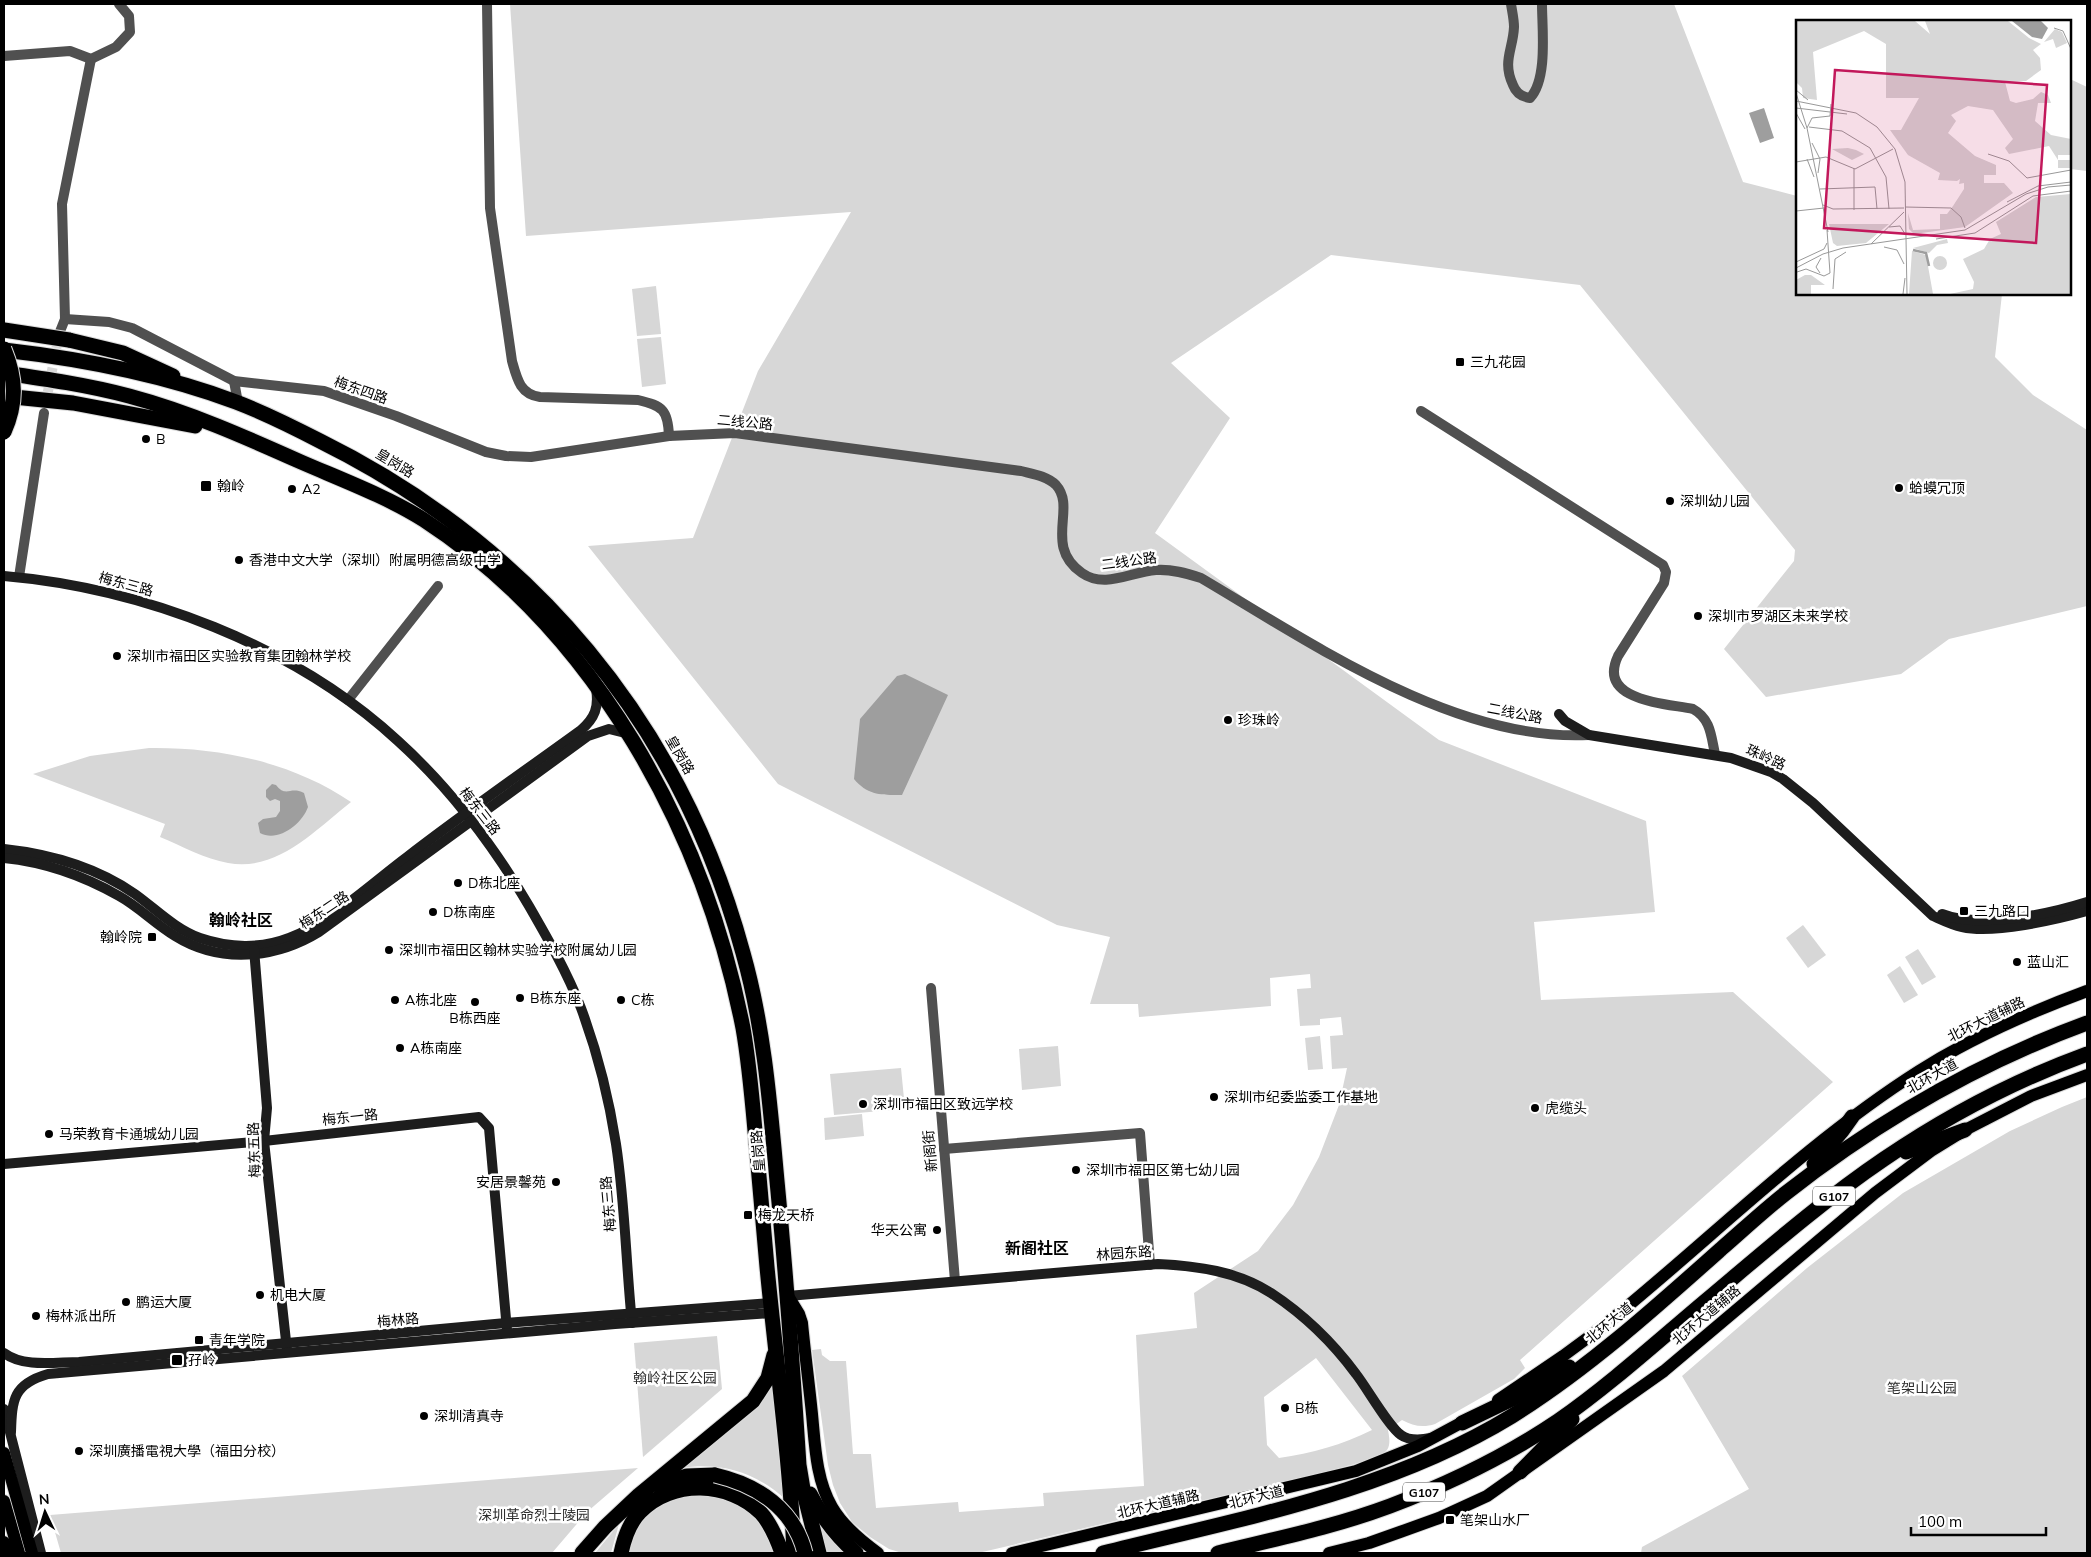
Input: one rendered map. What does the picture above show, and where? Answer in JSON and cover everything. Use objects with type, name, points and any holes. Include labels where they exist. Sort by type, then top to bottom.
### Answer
[{"type":"highway","points":[[4,330],[64,337],[123,353],[206,392]]},
{"type":"highway","points":[[4,349],[15,384],[14,402],[10,419],[4,432]]},
{"type":"highway","name":"皇岗路","points":[[4,349],[75,360],[206,392],[238,402],[298,430],[375,470],[456,524],[505,564],[539,596],[598,663],[647,730],[678,783],[706,843],[728,902],[744,955],[763,1046],[769,1089],[788,1296],[799,1465],[803,1490],[819,1553]]},
{"type":"highway","name":"皇岗路","points":[[4,373],[97,388],[134,397],[234,433],[387,500],[420,517],[446,535],[501,579],[538,615],[596,685],[630,735],[688,848],[720,935],[743,1031],[750,1082],[776,1346],[791,1549]]},
{"type":"highway","points":[[4,396],[73,403],[234,433]]},
{"type":"highway","name":"北环大道","points":[[1103,1553],[1314,1500],[1387,1477],[1465,1443],[1514,1415],[1557,1386],[1617,1338],[1784,1194],[1865,1136],[1912,1106],[1962,1078],[2013,1053],[2087,1023]]},
{"type":"highway","name":"G107","points":[[1218,1553],[1345,1520],[1388,1506],[1444,1483],[1500,1456],[1557,1422],[1609,1382],[1808,1216],[1885,1158],[1957,1114],[2000,1091],[2057,1065],[2087,1054]]},
{"type":"highway","points":[[1784,1194],[1827,1150],[1852,1117]]},
{"type":"highway","points":[[1885,1158],[1965,1130]]},
{"type":"highway","points":[[1462,1423],[1512,1399],[1617,1338]]},
{"type":"highway","points":[[582,1553],[605,1526],[639,1495],[752,1401],[768,1378],[776,1346]]},
{"type":"highway","points":[[1520,1472],[1609,1382]]},
{"type":"highway","points":[[799,1465],[804,1480],[822,1516],[839,1538],[856,1553]]},
{"type":"highway","points":[[639,1495],[671,1480],[687,1476],[715,1475],[743,1483],[776,1504],[796,1529],[791,1549]]},
{"type":"highway","points":[[621,1553],[632,1523],[650,1503],[664,1495],[694,1488],[726,1492],[750,1504],[762,1514],[791,1549]]},
{"type":"main road","name":"北环大道辅路","points":[[1012,1553],[1332,1478],[1391,1458],[1438,1436],[1462,1423],[1563,1356],[1601,1328],[1766,1187],[1852,1117],[1914,1074],[1955,1050],[2024,1017],[2087,991]]},
{"type":"main road","name":"北环大道辅路","points":[[1330,1553],[1370,1543],[1439,1518],[1487,1496],[1664,1371],[1875,1193],[1931,1152],[1965,1130],[2031,1096],[2087,1075]]},
{"type":"main road","points":[[788,1296],[802,1323],[818,1469],[825,1490],[832,1507],[845,1525],[878,1553]]},
{"type":"main road","points":[[4,1453],[32,1553]]},
{"type":"main road","name":"北环大道辅路","points":[[1314,1500],[1368,1467]]},
{"type":"main road","points":[[4,1502],[19,1553]]},
{"type":"main road","points":[[4,1544],[9,1553]]},
{"type":"street","points":[[91,60],[116,47],[130,32],[129,16],[119,4]]},
{"type":"street","points":[[487,4],[490,208],[512,361],[518,382],[524,391],[530,395],[540,397],[638,400],[651,403],[660,407],[665,412],[669,424],[669,436]]},
{"type":"street","points":[[1511,4],[1514,28],[1509,49],[1508,73],[1514,88],[1523,97],[1530,98],[1537,91],[1543,59],[1542,4]]},
{"type":"street","points":[[4,56],[70,51],[91,60]]},
{"type":"street","points":[[64,337],[62,204],[91,60]]},
{"type":"street","name":"梅东四路","points":[[65,319],[109,322],[132,328],[234,381],[324,391],[396,416],[486,452],[512,457],[531,457],[669,436]]},
{"type":"street","points":[[234,381],[238,402]]},
{"type":"street","points":[[1421,411],[1663,565],[1666,572],[1664,583],[1618,656],[1614,667],[1615,679],[1622,690],[1633,696],[1693,709],[1699,712],[1708,722],[1715,754]]},
{"type":"street","points":[[19,577],[44,413]]},
{"type":"street","name":"二线公路","points":[[669,436],[735,433],[1038,475],[1055,484],[1060,490],[1063,510],[1062,541],[1065,554],[1073,566],[1088,576],[1099,580],[1110,580],[1144,571],[1171,570],[1184,572],[1201,578],[1311,643],[1426,702],[1484,722],[1572,736],[1589,735]]},
{"type":"street","name":"梅东三路","points":[[4,576],[70,584],[115,594],[206,623],[273,655],[348,700],[379,724],[418,759],[469,817],[500,859],[533,913],[561,964],[580,1007],[601,1078],[616,1144],[632,1318]]},
{"type":"street","points":[[348,700],[438,586]]},
{"type":"street","name":"梅东二路","points":[[4,858],[44,865],[94,883],[132,904],[176,937],[198,947],[232,954],[254,950],[280,950],[313,936],[589,723],[597,710],[596,685]]},
{"type":"street","name":"珠岭路","points":[[1559,714],[1565,721],[1589,735],[1715,754],[1758,766],[1783,779],[1813,803],[1934,916],[1948,923],[1962,927],[1979,928],[2046,921],[2087,911]]},
{"type":"street","name":"梅东二路","points":[[469,817],[588,736],[609,729],[622,731],[630,735]]},
{"type":"street","name":"梅东二路","points":[[4,849],[30,852],[88,869],[126,888],[174,925],[201,938],[254,950]]},
{"type":"street","name":"珠岭路","points":[[1922,905],[1945,915],[1978,920],[2040,914],[2087,902]]},
{"type":"street","name":"梅东五路","points":[[254,950],[267,1108],[264,1140],[287,1349]]},
{"type":"street","name":"新阁街","points":[[931,988],[955,1281]]},
{"type":"street","name":"梅东一路","points":[[4,1164],[264,1140],[479,1117],[489,1128],[506,1329]]},
{"type":"street","points":[[944,1149],[1140,1133],[1150,1265]]},
{"type":"street","name":"林园东路","points":[[788,1296],[1150,1265],[1182,1266],[1234,1275],[1270,1292],[1306,1320],[1335,1348],[1356,1373],[1396,1430]]},
{"type":"street","name":"梅林路","points":[[4,1353],[16,1360],[80,1366],[632,1318],[771,1308]]},
{"type":"street","name":"梅林路","points":[[10,1432],[12,1404],[17,1393],[30,1381],[48,1374],[80,1366]]},
{"type":"street","points":[[4,1409],[41,1553]]},
{"type":"street","points":[[1396,1430],[1402,1436],[1410,1439],[1425,1439],[1438,1436]]},
{"type":"street","points":[[1391,1458],[1399,1445],[1399,1437],[1396,1430]]},
{"type":"street","points":[[4,1544],[5,1553]]},
{"type":"green space","points":[[510,4],[1674,4],[1743,182],[1796,196],[1796,295],[2002,295],[1995,357],[2033,395],[2087,430],[2087,606],[1949,639],[1901,674],[1766,697],[1724,649],[1794,561],[1795,550],[1580,285],[1331,255],[1171,363],[1230,418],[1155,533],[1439,740],[1646,821],[1655,912],[1534,922],[1541,1000],[1733,992],[1833,1082],[1520,1360],[1525,1368],[1514,1379],[1435,1424],[1418,1426],[1402,1420],[1388,1430],[1388,1448],[1378,1456],[1337,1469],[978,1553],[902,1553],[889,1549],[870,1537],[852,1522],[840,1503],[828,1465],[812,1350],[821,1349],[822,1355],[830,1361],[846,1361],[853,1454],[871,1454],[876,1508],[958,1502],[959,1512],[1044,1506],[1043,1493],[1144,1486],[1136,1335],[1197,1328],[1194,1293],[1258,1251],[1293,1205],[1319,1157],[1339,1105],[1347,1068],[1332,1069],[1330,1036],[1343,1035],[1341,1017],[1320,1019],[1320,1025],[1300,1026],[1297,989],[1311,988],[1310,974],[1270,978],[1271,1006],[1139,1017],[1138,1004],[1090,1004],[1110,937],[1057,925],[778,784],[588,546],[693,538],[758,371],[851,212],[526,236]],"holes":[[[1316,1358],[1372,1430],[1327,1448],[1279,1458],[1267,1445],[1264,1397]]]},
{"type":"green space","points":[[2071,79],[2087,87],[2087,171],[2071,169]]},
{"type":"green space","points":[[656,286],[661,334],[637,336],[632,289]]},
{"type":"green space","points":[[661,337],[666,384],[642,387],[637,339]]},
{"type":"green space","points":[[149,748],[202,750],[254,760],[280,767],[304,777],[328,788],[351,802],[309,836],[279,855],[263,861],[246,864],[228,863],[202,855],[160,837],[165,824],[33,774],[90,756]]},
{"type":"green space","points":[[1803,925],[1826,955],[1808,968],[1786,938]]},
{"type":"green space","points":[[1918,949],[1936,977],[1922,985],[1905,957]]},
{"type":"green space","points":[[1900,966],[1918,995],[1904,1003],[1887,975]]},
{"type":"green space","points":[[1320,1036],[1323,1069],[1308,1070],[1305,1038]]},
{"type":"green space","points":[[1058,1046],[1061,1086],[1022,1090],[1019,1049]]},
{"type":"green space","points":[[901,1068],[905,1109],[834,1115],[830,1074]]},
{"type":"green space","name":"笔架山公园","points":[[2087,1097],[2087,1553],[1641,1553],[1642,1547],[1749,1489],[1682,1376],[1807,1268],[1903,1193],[2010,1131]]},
{"type":"green space","points":[[862,1114],[864,1136],[825,1140],[824,1118]]},
{"type":"green space","name":"翰岭社区公园","points":[[717,1336],[722,1389],[643,1457],[634,1343]]},
{"type":"green space","points":[[771,1382],[786,1500],[763,1482],[737,1471],[710,1467],[681,1468]]},
{"type":"green space","name":"深圳革命烈士陵园","points":[[638,1468],[587,1512],[552,1553],[61,1553],[50,1515]]},
{"type":"green space","points":[[691,1494],[732,1502],[751,1512],[765,1528],[777,1553],[627,1553],[636,1530],[651,1510],[665,1501]]},
{"type":"green space","points":[[619,1524],[611,1553],[595,1553]]},
{"type":"green space","points":[[821,1526],[844,1553],[824,1553]]},
{"type":"shaded area","points":[[1764,108],[1774,138],[1760,143],[1749,113]]},
{"type":"shaded area","points":[[905,674],[948,695],[902,795],[870,792],[859,785],[854,779],[860,719],[897,676]]},
{"type":"shaded area","points":[[272,784],[283,791],[299,791],[304,793],[308,807],[295,825],[282,834],[274,836],[260,833],[258,823],[263,819],[276,817],[280,811],[280,801],[275,799],[270,801],[266,797],[266,790]]},
{"type":"tunnel","points":[[45,407],[59,334]]},
{"type":"place","name":"三九花园","points":[[1460,362]]},
{"type":"place","name":"B","points":[[146,439]]},
{"type":"place","name":"翰岭","points":[[206,486]]},
{"type":"place","name":"蛤蟆冗顶","points":[[1899,488]]},
{"type":"place","name":"A2","points":[[292,489]]},
{"type":"place","name":"深圳幼儿园","points":[[1670,501]]},
{"type":"place","name":"香港中文大学（深圳）附属明德高级中学","points":[[239,560]]},
{"type":"place","name":"深圳市罗湖区未来学校","points":[[1698,616]]},
{"type":"place","name":"深圳市福田区实验教育集团翰林学校","points":[[117,656]]},
{"type":"place","name":"珍珠岭","points":[[1228,720]]},
{"type":"place","name":"D栋北座","points":[[458,883]]},
{"type":"place","name":"三九路口","points":[[1964,911]]},
{"type":"place","name":"D栋南座","points":[[433,912]]},
{"type":"place","name":"翰岭院","points":[[152,937]]},
{"type":"place","name":"深圳市福田区翰林实验学校附属幼儿园","points":[[389,950]]},
{"type":"place","name":"蓝山汇","points":[[2017,962]]},
{"type":"place","name":"B栋东座","points":[[520,998]]},
{"type":"place","name":"A栋北座","points":[[395,1000]]},
{"type":"place","name":"C栋","points":[[621,1000]]},
{"type":"place","name":"B栋西座","points":[[475,1002]]},
{"type":"place","name":"A栋南座","points":[[400,1048]]},
{"type":"place","name":"深圳市纪委监委工作基地","points":[[1214,1097]]},
{"type":"place","name":"深圳市福田区致远学校","points":[[863,1104]]},
{"type":"place","name":"虎缆头","points":[[1535,1108]]},
{"type":"place","name":"马荣教育卡通城幼儿园","points":[[49,1134]]},
{"type":"place","name":"深圳市福田区第七幼儿园","points":[[1076,1170]]},
{"type":"place","name":"安居景馨苑","points":[[556,1182]]},
{"type":"place","name":"梅龙天桥","points":[[748,1215]]},
{"type":"place","name":"华天公寓","points":[[937,1230]]},
{"type":"place","name":"机电大厦","points":[[260,1295]]},
{"type":"place","name":"鹏运大厦","points":[[126,1302]]},
{"type":"place","name":"梅林派出所","points":[[36,1316]]},
{"type":"place","name":"青年学院","points":[[199,1340]]},
{"type":"place","name":"孖岭","points":[[177,1360]]},
{"type":"place","name":"B栋","points":[[1285,1408]]},
{"type":"place","name":"深圳清真寺","points":[[424,1416]]},
{"type":"place","name":"深圳廣播電視大學（福田分校）","points":[[79,1451]]},
{"type":"place","name":"笔架山水厂","points":[[1450,1520]]},
{"type":"district","name":"翰岭社区","points":[[241,920]]},
{"type":"district","name":"新阁社区","points":[[1037,1248]]}]
